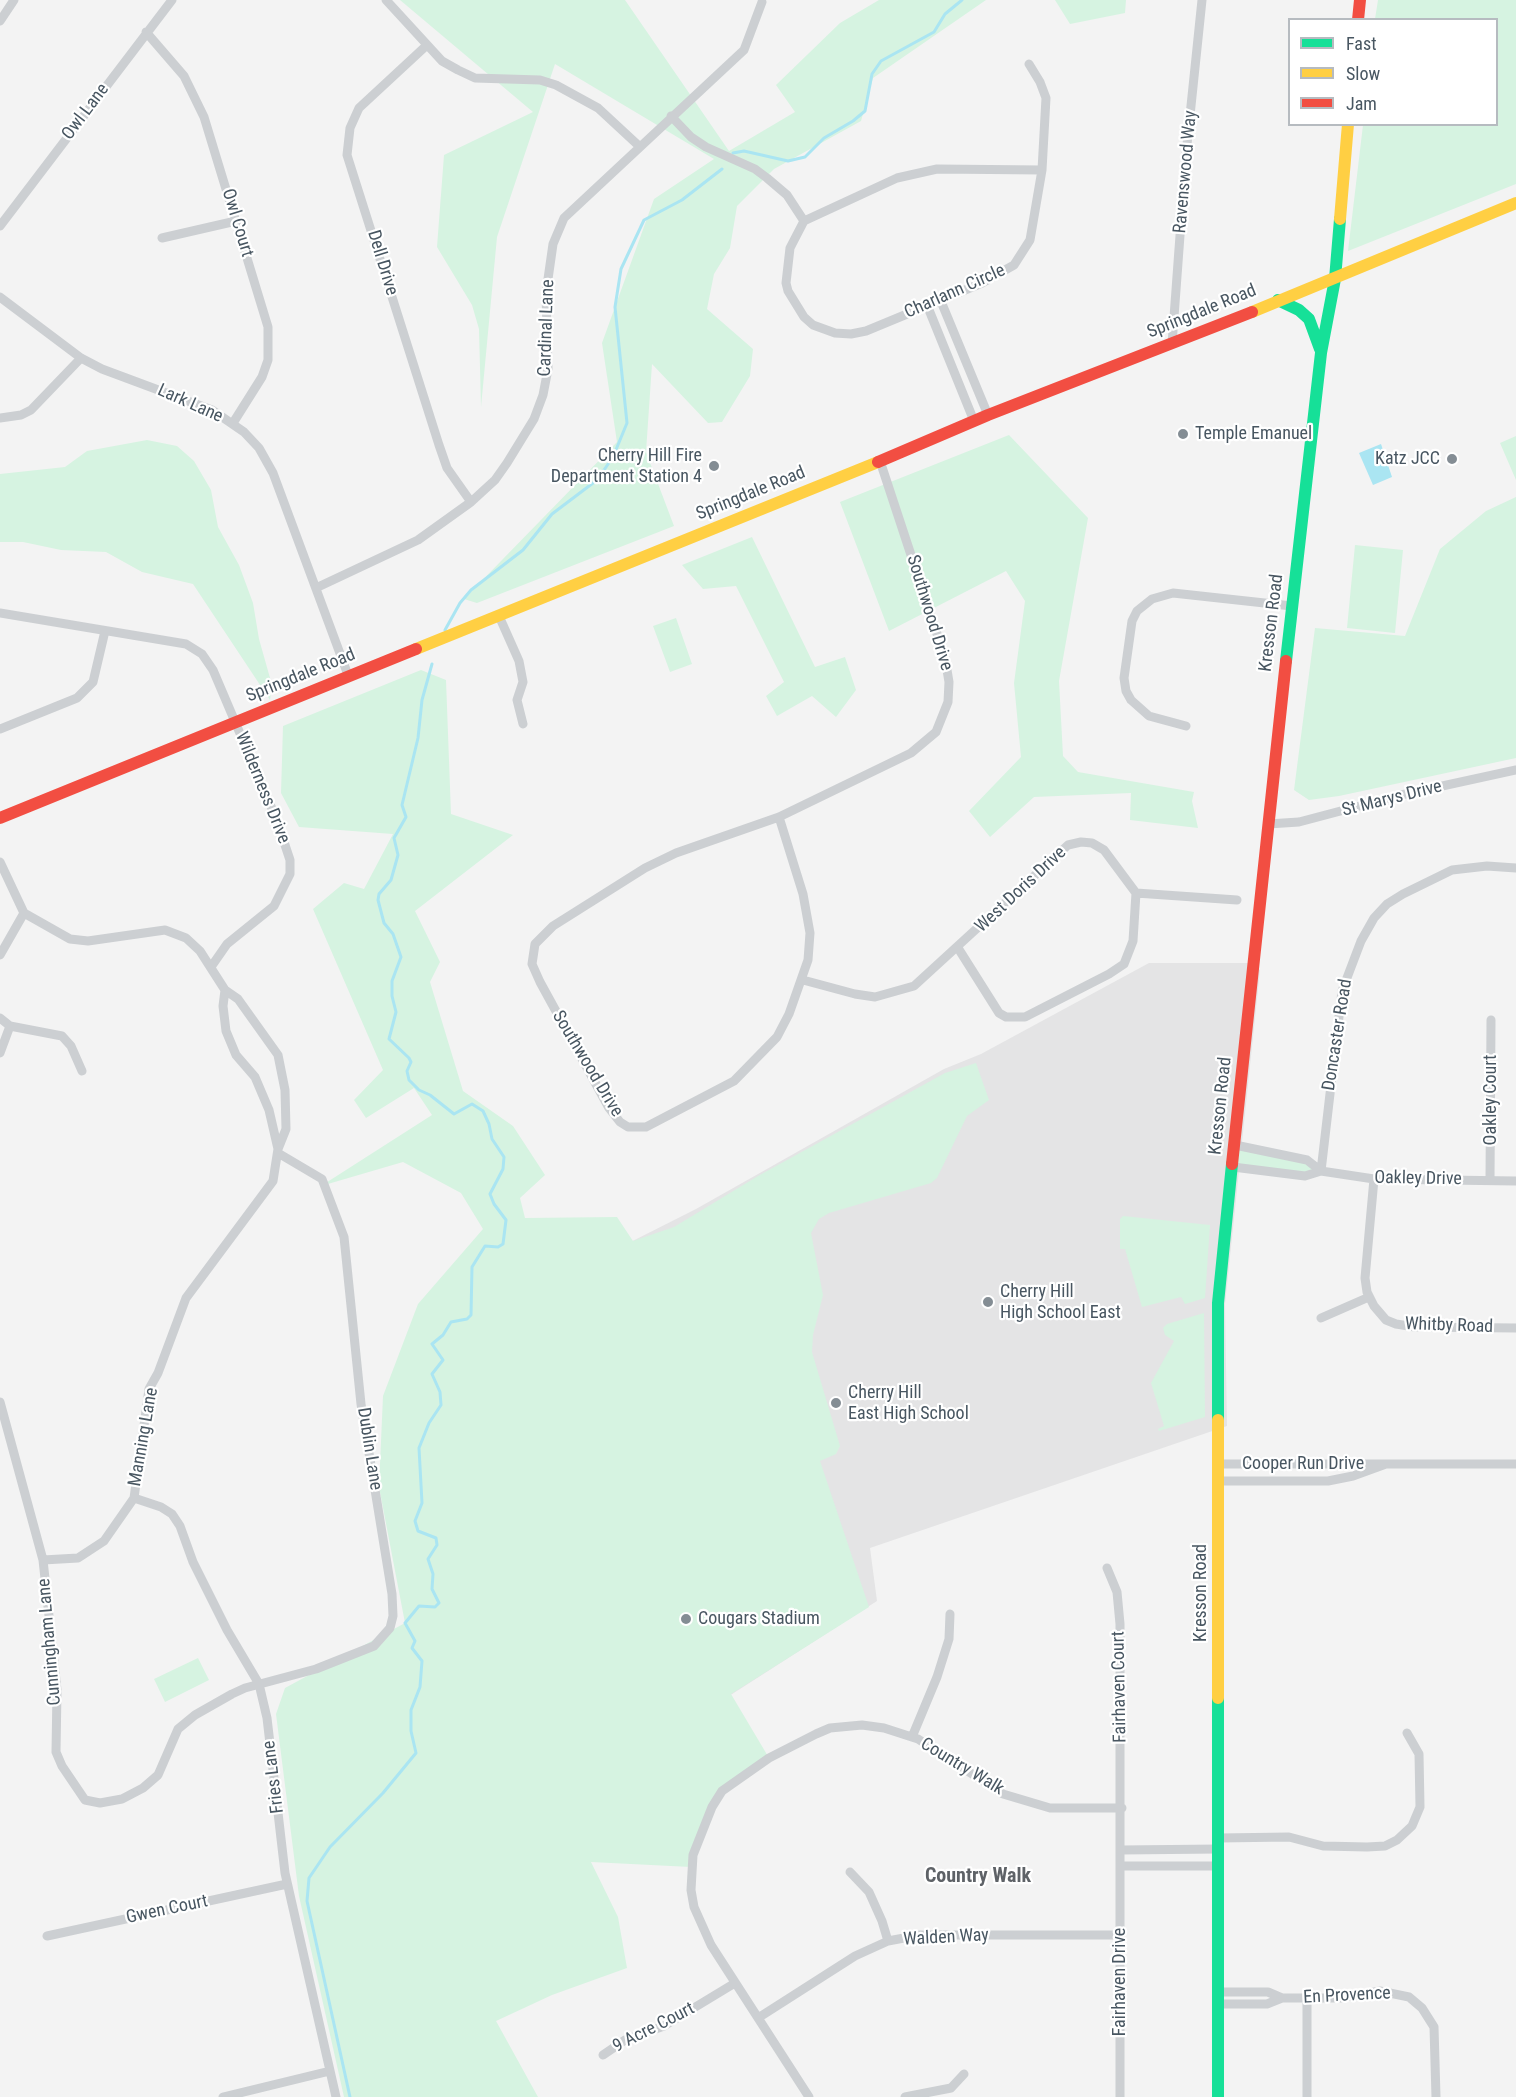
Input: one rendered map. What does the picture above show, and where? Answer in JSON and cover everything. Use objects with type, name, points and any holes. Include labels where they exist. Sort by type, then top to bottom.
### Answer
[{"type":"street","points":[[0,21],[14,0]]},
{"type":"street","name":"Owl Lane","points":[[0,226],[172,0]]},
{"type":"street","points":[[386,0],[442,61],[475,78],[540,80],[575,93],[598,108],[639,146]]},
{"type":"street","name":"Ravenswood Way","points":[[1172,344],[1186,154],[1202,0]]},
{"type":"street","points":[[1358,18],[1360,0]]},
{"type":"street","name":"Cardinal Lane","points":[[318,587],[418,540],[471,502],[495,480],[534,419],[543,395],[548,369],[546,293],[554,244],[564,218],[744,50],[760,1]]},
{"type":"street","name":"Owl Court","points":[[146,32],[184,76],[204,117],[268,327],[270,342],[268,360],[262,377],[232,423]]},
{"type":"street","name":"Dell Drive","points":[[427,45],[359,108],[350,128],[347,155],[439,446],[447,468],[471,502]]},
{"type":"street","name":"Charlann Circle","points":[[804,220],[790,248],[786,283],[788,291],[804,317],[813,325],[835,333],[851,334],[866,331],[1005,273],[1022,256],[1030,240],[1042,170],[1046,98],[1029,64]]},
{"type":"street","points":[[671,116],[691,137],[755,169],[767,178],[787,195],[804,220],[897,178],[937,169],[1042,170]]},
{"type":"street","name":"Kresson Road","points":[[1218,2097],[1220,1464],[1218,1303],[1268,824],[1322,353],[1335,279],[1348,126]]},
{"type":"street","name":"Springdale Road","points":[[0,818],[880,461],[988,415],[1335,279],[1516,203]]},
{"type":"street","points":[[162,238],[236,221]]},
{"type":"street","name":"Lark Lane","points":[[0,297],[81,358],[102,369],[212,410],[232,423],[259,448],[273,473],[318,587],[348,675]]},
{"type":"street","points":[[940,300],[988,415]]},
{"type":"street","points":[[1278,300],[1299,310],[1309,319],[1322,353]]},
{"type":"street","points":[[927,304],[974,421]]},
{"type":"street","points":[[0,418],[21,415],[31,410],[81,358]]},
{"type":"street","name":"Southwood Drive","points":[[779,817],[803,894],[810,933],[808,960],[803,980],[777,1037],[734,1081],[646,1127],[637,1128],[620,1122],[609,1108],[532,964],[535,944],[553,926],[645,868],[676,853],[779,817],[911,753],[932,737],[943,718],[949,682],[945,658],[880,461]]},
{"type":"street","points":[[1186,726],[1149,716],[1131,700],[1126,691],[1124,678],[1131,629],[1137,611],[1152,599],[1173,593],[1293,606]]},
{"type":"street","name":"Wilderness Drive","points":[[0,613],[186,644],[202,654],[213,670],[285,841],[290,874],[274,906],[226,945],[211,967]]},
{"type":"street","points":[[499,616],[519,661],[524,682],[517,700],[523,723]]},
{"type":"street","points":[[0,729],[77,698],[93,682],[105,630]]},
{"type":"street","name":"St Marys Drive","points":[[1268,824],[1299,822],[1401,795],[1516,770]]},
{"type":"street","name":"West Doris Drive","points":[[803,980],[875,997],[914,986],[1068,845],[1081,842],[1092,843],[1104,850],[1136,893]]},
{"type":"street","points":[[0,862],[24,913],[0,955]]},
{"type":"street","name":"Doncaster Road","points":[[1321,1171],[1342,991],[1361,940],[1374,918],[1387,904],[1403,894],[1452,870],[1487,866],[1516,868]]},
{"type":"street","points":[[958,948],[999,1013],[1006,1017],[1025,1017],[1124,964],[1133,941],[1136,893],[1237,900]]},
{"type":"street","name":"Manning Lane","points":[[24,913],[70,939],[88,941],[165,930],[177,933],[200,951],[225,990],[238,999],[278,1055],[285,1090],[286,1129],[278,1151],[273,1181],[186,1298],[158,1373],[149,1389],[134,1498],[104,1540],[78,1558],[43,1560]]},
{"type":"street","name":"Manning Lane","points":[[225,990],[223,1006],[226,1031],[236,1054],[255,1077],[269,1110],[278,1151]]},
{"type":"street","points":[[0,1018],[10,1026],[62,1036],[71,1046],[82,1071]]},
{"type":"street","name":"Oakley Court","points":[[1490,1179],[1491,1020]]},
{"type":"street","points":[[0,1053],[10,1026]]},
{"type":"street","points":[[1235,1145],[1307,1160],[1321,1171]]},
{"type":"street","name":"Dublin Lane","points":[[259,1684],[316,1669],[359,1654],[383,1636],[390,1628],[393,1616],[392,1594],[361,1404],[344,1237],[322,1179],[278,1151]]},
{"type":"street","points":[[1233,1167],[1305,1176],[1321,1171]]},
{"type":"street","name":"Oakley Drive","points":[[1321,1171],[1374,1179],[1516,1180]]},
{"type":"street","points":[[1321,1318],[1369,1297],[1365,1278],[1374,1179]]},
{"type":"street","name":"Whitby Road","points":[[1369,1297],[1386,1320],[1396,1324],[1516,1328]]},
{"type":"street","name":"Cunningham Lane","points":[[0,1402],[43,1560],[57,1690],[56,1752],[62,1766],[86,1800],[100,1803],[122,1799],[143,1788],[158,1775],[178,1729],[195,1715],[232,1694],[259,1684]]},
{"type":"street","name":"Cooper Run Drive","points":[[1220,1464],[1516,1464]]},
{"type":"street","name":"Cooper Run Drive","points":[[1220,1481],[1328,1481],[1353,1476],[1386,1464]]},
{"type":"street","name":"Fries Lane","points":[[134,1498],[161,1507],[171,1514],[180,1526],[193,1562],[226,1630],[259,1684],[267,1718],[287,1884],[336,2097]]},
{"type":"street","name":"Fairhaven Court","points":[[1107,1568],[1117,1592],[1120,1624],[1122,1808]]},
{"type":"street","points":[[912,1737],[938,1677],[949,1639],[950,1614]]},
{"type":"street","name":"Country Walk","points":[[809,2097],[700,1926],[691,1890],[691,1867],[697,1839],[722,1791],[769,1758],[830,1728],[862,1725],[884,1728],[912,1737],[1003,1794],[1050,1808],[1122,1808]]},
{"type":"street","points":[[1121,1850],[1219,1844],[1289,1836],[1323,1846],[1384,1846],[1397,1840],[1412,1826],[1420,1807],[1419,1754],[1407,1733]]},
{"type":"street","points":[[1122,1808],[1121,1866],[1219,1866]]},
{"type":"street","name":"Fairhaven Drive","points":[[1120,2097],[1121,1866]]},
{"type":"street","points":[[849,1872],[869,1892],[888,1941]]},
{"type":"street","name":"Gwen Court","points":[[47,1936],[287,1884]]},
{"type":"street","name":"Walden Way","points":[[758,2018],[855,1956],[888,1941],[920,1935],[1120,1935]]},
{"type":"street","name":"9 Acre Court","points":[[603,2055],[625,2040],[664,2026],[735,1983]]},
{"type":"street","name":"En Provence","points":[[1218,1998],[1268,1992],[1282,1998],[1352,1998],[1385,1991],[1412,1999],[1425,2012],[1434,2027],[1436,2097]]},
{"type":"street","points":[[1306,2097],[1307,1998]]},
{"type":"street","points":[[223,2097],[330,2072]]},
{"type":"street","points":[[905,2097],[951,2088],[963,2074]]},
{"type":"shaded area","name":"Cherry Hill East High School","points":[[1149,963],[1248,963],[1260,970],[1225,1304],[1227,1426],[870,1548],[877,1601],[726,1698],[587,1264],[696,1209],[944,1069],[981,1054]]},
{"type":"green space","points":[[400,0],[625,0],[729,151],[795,112],[776,85],[840,23],[879,0],[986,0],[873,78],[861,121],[774,169],[737,206],[730,248],[714,274],[707,309],[753,349],[750,376],[722,422],[708,423],[652,364],[646,452],[674,526],[477,603],[464,599],[617,442],[602,343],[654,199],[714,159],[555,64],[497,237],[481,407],[479,329],[472,305],[437,247],[444,155],[533,112]]},
{"type":"green space","points":[[1055,0],[1126,0],[1125,13],[1070,24]]},
{"type":"green space","points":[[1378,0],[1516,0],[1516,184],[1348,251],[1363,126],[1498,126],[1498,18],[1375,18]]},
{"type":"green space","points":[[1009,435],[1088,518],[1059,681],[1063,756],[1078,772],[1194,792],[1192,801],[1198,828],[1130,820],[1131,793],[1034,797],[990,837],[969,811],[1021,757],[1014,683],[1025,601],[1006,571],[889,631],[840,502]]},
{"type":"green space","points":[[1516,436],[1516,480],[1500,443]]},
{"type":"green space","points":[[147,440],[177,446],[194,461],[211,490],[218,527],[239,565],[253,603],[259,639],[272,685],[270,700],[193,584],[142,572],[106,552],[61,550],[23,542],[0,542],[0,474],[65,467],[87,451]]},
{"type":"green space","points":[[1516,497],[1516,758],[1339,796],[1309,800],[1294,790],[1315,628],[1405,636],[1440,549],[1486,511]]},
{"type":"green space","points":[[752,537],[815,667],[845,657],[856,690],[836,717],[812,696],[777,716],[766,696],[784,682],[736,586],[703,589],[682,565]]},
{"type":"green space","points":[[1355,545],[1403,550],[1395,633],[1347,628]]},
{"type":"green space","points":[[676,618],[692,664],[670,672],[653,626]]},
{"type":"green space","points":[[421,670],[446,680],[451,814],[513,835],[415,911],[440,962],[430,982],[463,1091],[513,1126],[545,1175],[520,1198],[525,1218],[617,1217],[633,1241],[674,1227],[758,1176],[945,1073],[976,1063],[989,1100],[967,1116],[937,1178],[931,1183],[829,1213],[819,1219],[811,1233],[823,1295],[813,1335],[812,1352],[840,1446],[836,1454],[820,1461],[869,1607],[731,1694],[769,1758],[722,1791],[691,1867],[591,1862],[618,1917],[627,1968],[552,1995],[496,2021],[538,2097],[344,2097],[299,1896],[276,1714],[285,1688],[405,1623],[379,1487],[383,1396],[418,1304],[483,1229],[461,1193],[403,1162],[321,1186],[432,1115],[414,1088],[366,1118],[354,1100],[383,1070],[313,909],[344,883],[364,889],[393,834],[299,827],[281,793],[283,726]]},
{"type":"green space","points":[[1235,1145],[1307,1160],[1321,1171],[1305,1176],[1233,1167]]},
{"type":"green space","points":[[1123,1216],[1210,1225],[1205,1298],[1185,1304],[1181,1297],[1142,1307],[1125,1249],[1120,1249],[1120,1219]]},
{"type":"green space","points":[[1204,1313],[1205,1417],[1159,1431],[1158,1429],[1164,1426],[1151,1383],[1174,1341],[1165,1335],[1163,1328],[1167,1324]]},
{"type":"green space","points":[[198,1658],[209,1680],[165,1702],[154,1679]]},
{"type":"water","points":[[1381,444],[1392,477],[1373,485],[1359,453]]},
{"type":"waterway","points":[[733,153],[744,151],[788,161],[805,157],[824,138],[865,111],[872,74],[881,61],[934,32],[945,14],[962,0]]},
{"type":"waterway","points":[[445,630],[460,603],[471,590],[523,550],[552,514],[597,480],[613,457],[627,423],[615,307],[621,269],[644,220],[682,200],[722,169]]},
{"type":"waterway","points":[[350,2097],[307,1901],[309,1878],[330,1847],[383,1793],[416,1753],[411,1731],[411,1710],[420,1687],[422,1661],[412,1648],[415,1641],[405,1623],[419,1606],[435,1607],[439,1603],[432,1589],[433,1574],[428,1559],[437,1545],[436,1538],[418,1531],[415,1521],[422,1503],[419,1448],[429,1423],[441,1405],[440,1392],[432,1374],[443,1360],[432,1344],[443,1335],[451,1322],[467,1319],[471,1315],[472,1267],[485,1246],[498,1247],[503,1244],[506,1220],[494,1204],[490,1194],[503,1169],[504,1157],[492,1139],[483,1111],[472,1104],[454,1114],[430,1095],[419,1090],[409,1080],[407,1071],[411,1062],[409,1058],[389,1039],[396,1012],[392,996],[392,981],[401,957],[393,934],[384,923],[378,900],[379,894],[391,880],[398,855],[394,838],[406,817],[402,805],[418,738],[422,700],[432,664]]},
{"type":"traffic: fast","points":[[1286,661],[1321,353],[1335,279],[1340,219]]},
{"type":"traffic: fast","points":[[1278,300],[1299,310],[1309,319],[1320,349]]},
{"type":"traffic: fast","points":[[1218,1420],[1218,1303],[1232,1164]]},
{"type":"traffic: fast","points":[[1218,1698],[1218,2097]]},
{"type":"traffic: slow","points":[[1340,219],[1348,126]]},
{"type":"traffic: slow","points":[[1252,312],[1516,203]]},
{"type":"traffic: slow","points":[[416,649],[878,462]]},
{"type":"traffic: slow","points":[[1218,1420],[1218,1698]]},
{"type":"traffic: jam","points":[[1358,18],[1360,0]]},
{"type":"traffic: jam","points":[[878,462],[988,415],[1252,312]]},
{"type":"traffic: jam","points":[[0,818],[416,649]]},
{"type":"traffic: jam","points":[[1232,1164],[1286,661]]},
{"type":"place","name":"Temple Emanuel","points":[[1183,434]]},
{"type":"place","name":"Katz JCC","points":[[1452,459]]},
{"type":"place","name":"Cherry Hill Fire Department Station 4","points":[[714,466]]},
{"type":"place","name":"Cherry Hill High School East","points":[[988,1302]]},
{"type":"place","name":"Cherry Hill East High School","points":[[836,1403]]},
{"type":"place","name":"Cougars Stadium","points":[[686,1619]]},
{"type":"district","name":"Country Walk","points":[[978,1877]]}]
